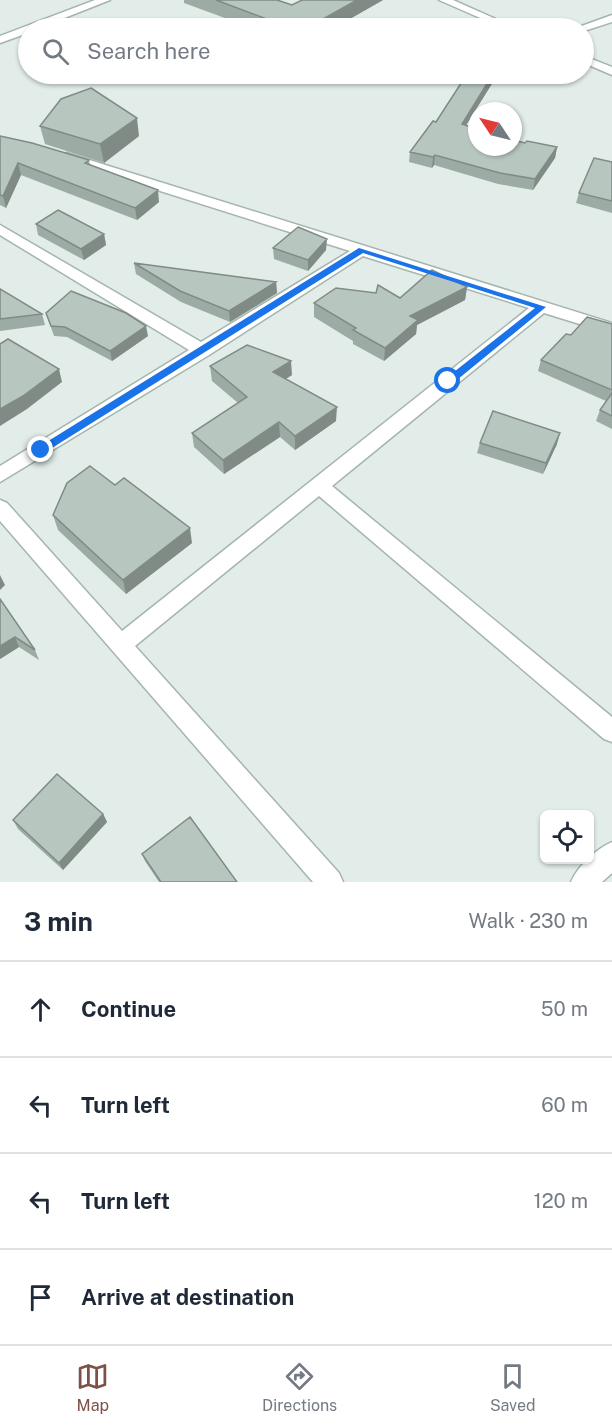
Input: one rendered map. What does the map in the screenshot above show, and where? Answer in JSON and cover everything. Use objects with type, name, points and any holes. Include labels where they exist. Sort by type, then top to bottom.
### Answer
[{"type":"street","points":[[58,18],[105,0]]},
{"type":"street","points":[[444,0],[487,18]]},
{"type":"street","points":[[594,24],[612,18]]},
{"type":"street","points":[[0,40],[18,33]]},
{"type":"street","points":[[594,63],[612,71]]},
{"type":"street","points":[[53,152],[612,329]]},
{"type":"street","points":[[0,229],[203,351]]},
{"type":"street","points":[[0,475],[203,351],[362,250]]},
{"type":"street","points":[[120,645],[541,307]]},
{"type":"street","points":[[318,485],[612,731]]},
{"type":"street","points":[[0,508],[330,882]]},
{"type":"street","points":[[584,882],[612,855]]},
{"type":"building","points":[[216,0],[277,0],[292,5],[302,0],[357,0],[325,18],[264,18]]},
{"type":"building","points":[[461,84],[487,84],[476,102],[468,102],[468,114],[462,124],[468,126],[468,156],[522,156],[522,142],[527,141],[557,147],[535,179],[500,173],[435,155],[433,157],[410,152],[433,121],[436,122]]},
{"type":"building","points":[[91,88],[137,118],[100,144],[40,126],[61,99]]},
{"type":"building","points":[[0,136],[89,160],[85,163],[158,190],[135,208],[18,163],[3,196],[0,195]]},
{"type":"building","points":[[594,158],[612,162],[612,201],[579,193]]},
{"type":"building","points":[[58,210],[104,234],[81,249],[36,224]]},
{"type":"building","points":[[298,227],[327,239],[308,260],[273,248]]},
{"type":"building","points":[[134,263],[276,282],[229,311],[180,291]]},
{"type":"building","points":[[432,270],[467,287],[410,316],[418,320],[385,348],[353,330],[356,328],[314,303],[336,288],[376,293],[378,285],[400,298]]},
{"type":"building","points":[[0,289],[42,314],[0,319]]},
{"type":"building","points":[[71,291],[126,313],[146,326],[110,351],[65,327],[51,326],[46,313]]},
{"type":"building","points":[[587,317],[612,324],[612,390],[541,360],[566,334],[571,335]]},
{"type":"building","points":[[8,339],[59,369],[23,396],[0,409],[0,344]]},
{"type":"building","points":[[247,345],[291,361],[273,372],[337,407],[295,436],[279,422],[223,460],[192,433],[247,397],[210,366]]},
{"type":"building","points":[[612,393],[612,416],[600,410]]},
{"type":"building","points":[[493,411],[560,433],[546,463],[480,443]]},
{"type":"building","points":[[90,466],[115,485],[124,478],[190,528],[123,580],[53,515],[67,483]]},
{"type":"building","points":[[0,599],[35,650],[15,637],[0,646]]},
{"type":"building","points":[[57,774],[103,814],[59,863],[13,820]]},
{"type":"building","points":[[190,817],[237,882],[161,882],[142,854]]},
{"type":"route","points":[[41,450],[362,250],[541,307],[448,381]]}]
